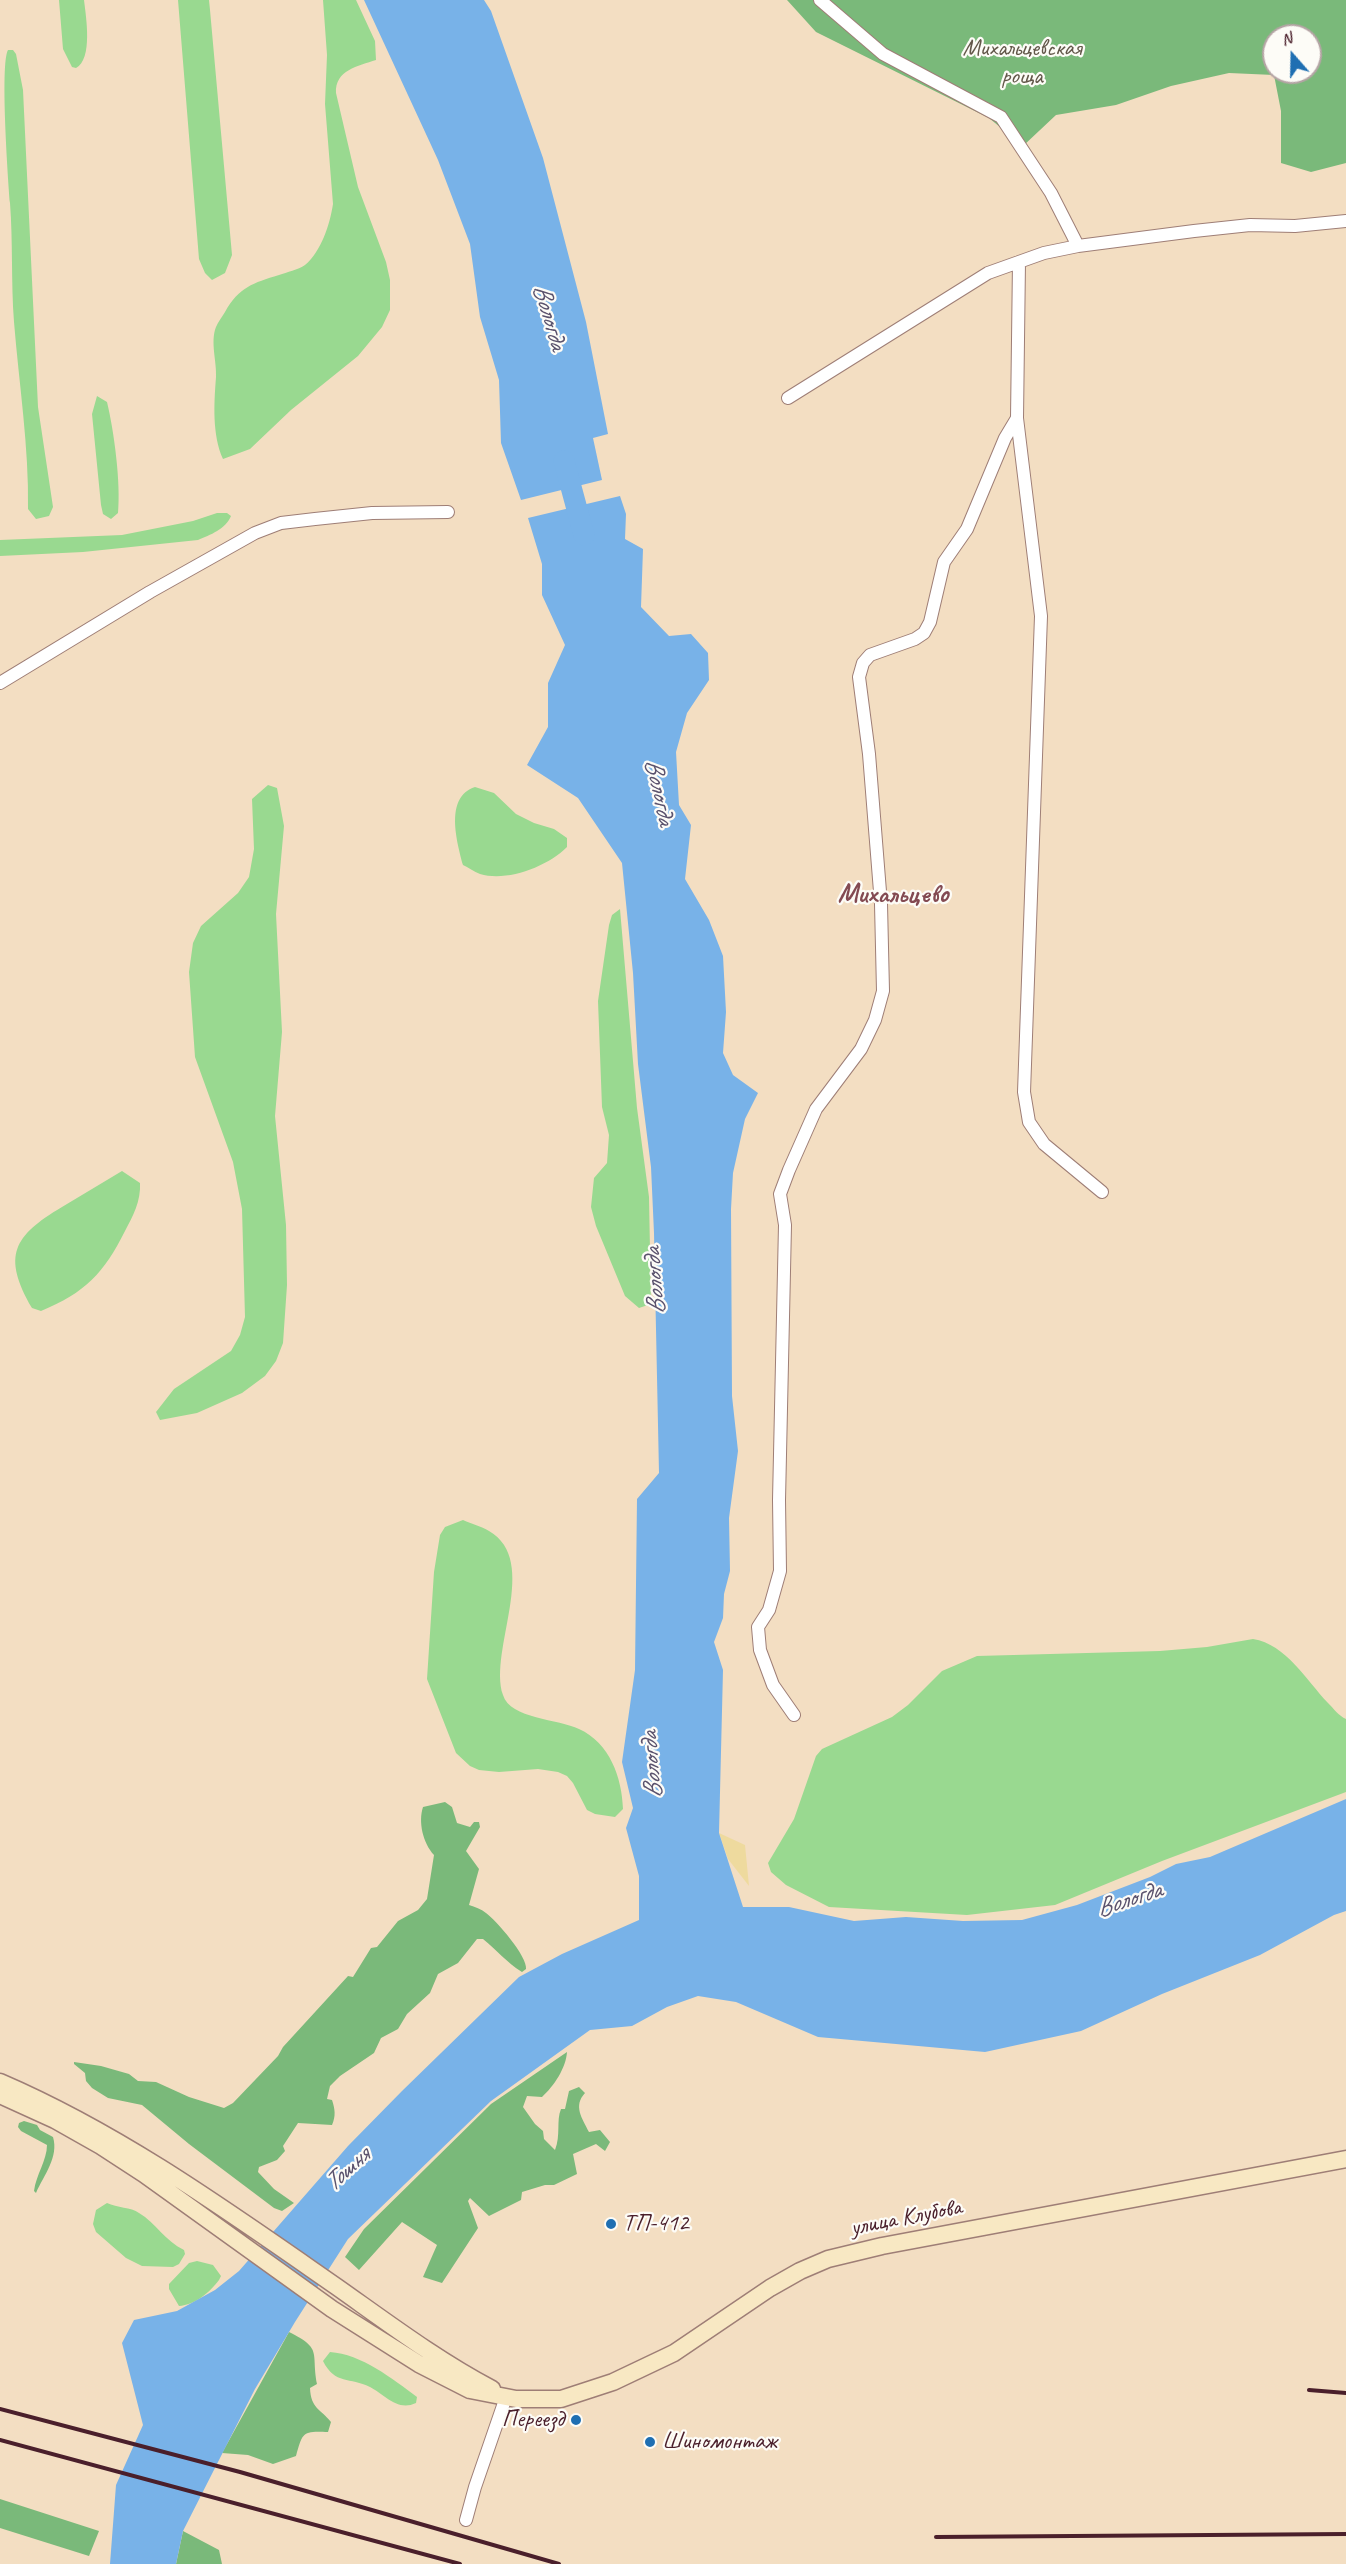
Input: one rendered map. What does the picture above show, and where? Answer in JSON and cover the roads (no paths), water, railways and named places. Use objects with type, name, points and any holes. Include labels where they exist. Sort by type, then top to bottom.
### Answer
[{"type":"main road","points":[[0,2082],[86,2123],[237,2217],[428,2352],[506,2397]]},
{"type":"main road","name":"улица Клубова","points":[[0,2095],[55,2120],[101,2146],[144,2174],[332,2309],[445,2379],[470,2390],[535,2401],[561,2399],[621,2379],[681,2349],[786,2278],[835,2256],[1346,2159]]},
{"type":"street","points":[[820,0],[883,54],[1002,117],[1051,193],[1078,246]]},
{"type":"street","points":[[788,398],[988,273],[1044,253],[1078,246],[1250,225],[1295,226],[1346,221]]},
{"type":"street","points":[[1019,262],[1017,418],[1041,616],[1024,1092],[1029,1122],[1044,1144],[1102,1192]]},
{"type":"street","points":[[794,1715],[773,1685],[760,1650],[758,1627],[769,1610],[780,1571],[779,1500],[785,1225],[780,1194],[816,1109],[861,1048],[874,1020],[883,991],[881,904],[869,754],[859,677],[863,663],[870,655],[915,639],[927,627],[944,562],[967,529],[1005,438],[1017,418]]},
{"type":"street","points":[[0,683],[150,592],[255,533],[281,523],[372,513],[448,512]]},
{"type":"street","points":[[466,2520],[506,2397]]},
{"type":"water","points":[[364,0],[484,0],[491,11],[543,158],[586,322],[608,434],[593,438],[602,480],[521,500],[501,443],[499,380],[480,317],[470,244],[438,160]]},
{"type":"water","name":"Тошня","points":[[620,496],[626,514],[625,539],[643,549],[641,607],[669,636],[691,634],[708,653],[709,680],[687,713],[676,752],[679,805],[691,825],[685,879],[709,920],[723,956],[726,1012],[723,1053],[733,1075],[758,1093],[745,1119],[733,1173],[731,1209],[732,1396],[738,1451],[729,1518],[730,1571],[724,1594],[723,1618],[714,1642],[723,1670],[719,1833],[743,1907],[789,1907],[854,1921],[906,1917],[963,1921],[1022,1920],[1077,1905],[1150,1877],[1176,1864],[1210,1857],[1346,1799],[1346,1911],[1334,1915],[1260,1955],[1162,1994],[1081,2031],[985,2052],[818,2037],[736,2002],[698,1996],[667,2007],[632,2026],[590,2030],[491,2101],[348,2239],[255,2389],[183,2531],[176,2564],[110,2564],[116,2485],[143,2425],[122,2343],[134,2320],[177,2311],[215,2290],[239,2271],[348,2146],[519,1977],[562,1954],[639,1920],[639,1876],[626,1828],[633,1808],[622,1762],[635,1670],[637,1499],[659,1473],[651,1167],[638,1064],[633,973],[622,863],[578,798],[527,765],[548,727],[548,683],[565,645],[542,595],[542,564],[528,518]]},
{"type":"waterway","name":"Вологда","points":[[564,461],[584,535]]},
{"type":"railway","points":[[1309,2390],[1346,2393]]},
{"type":"railway","points":[[0,2409],[240,2472],[559,2564]]},
{"type":"railway","points":[[0,2440],[460,2564]]},
{"type":"railway","points":[[936,2537],[1346,2534]]},
{"type":"place","name":"ТП-412","points":[[611,2224]]},
{"type":"place","name":"Переезд","points":[[576,2420]]},
{"type":"place","name":"Шиномонтаж","points":[[650,2442]]},
{"type":"district","name":"Михальцево","points":[[893,895]]},
{"type":"park label","name":"Михальцевская роща","points":[[1022,63]]}]
